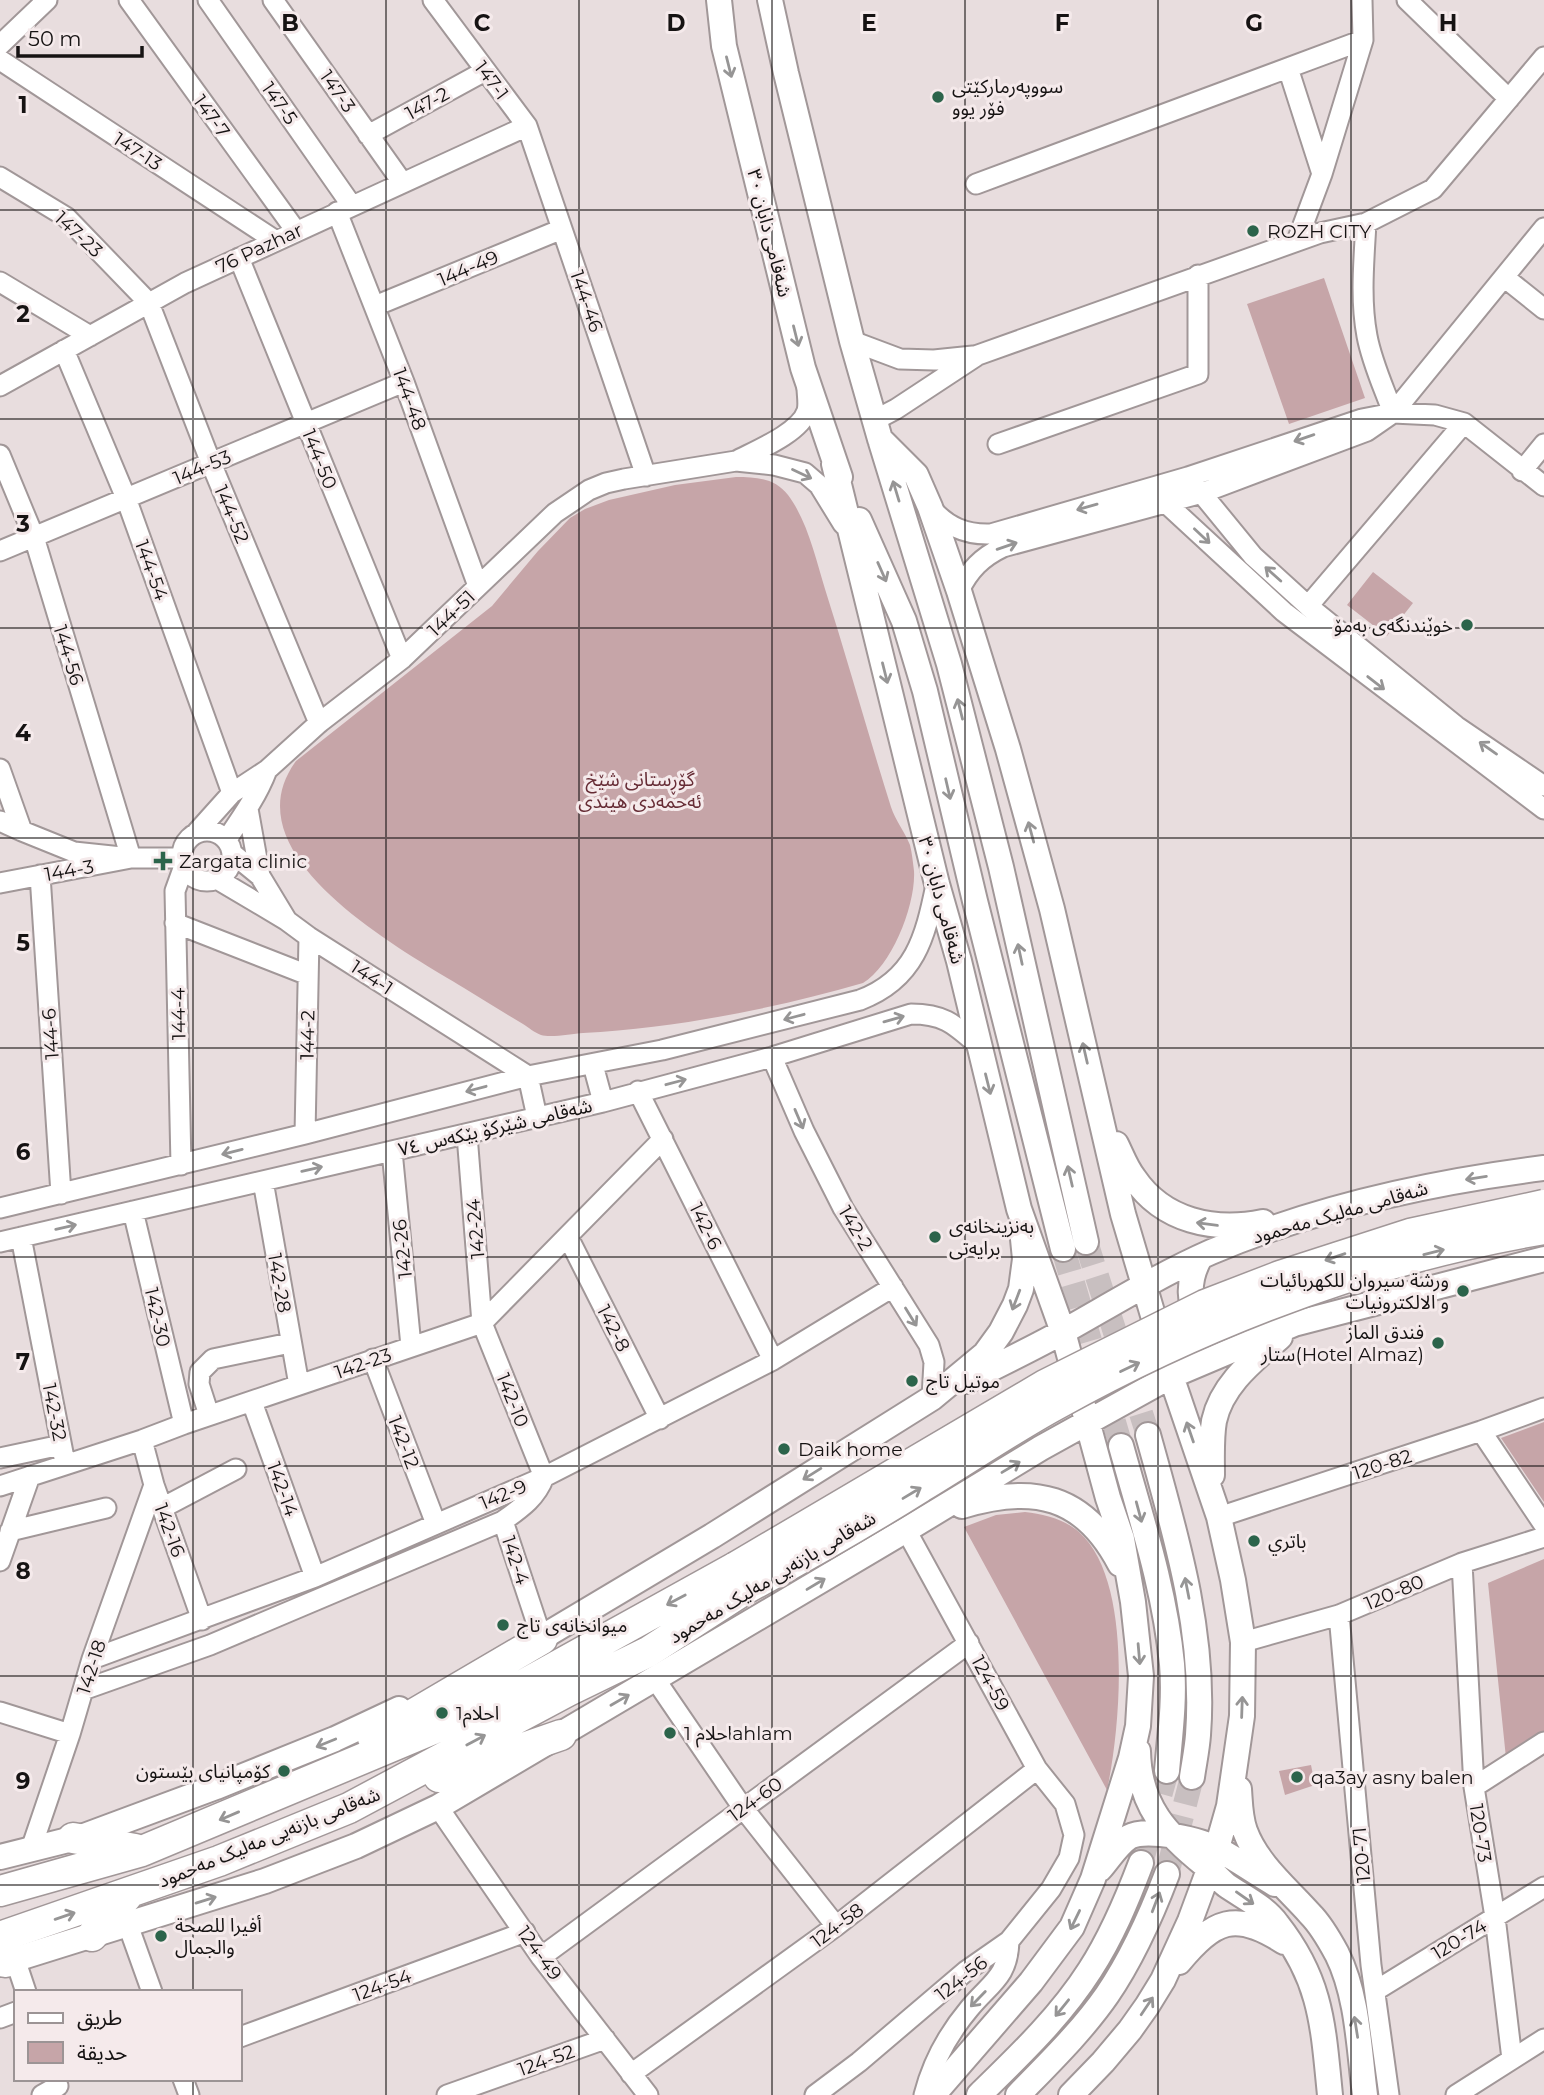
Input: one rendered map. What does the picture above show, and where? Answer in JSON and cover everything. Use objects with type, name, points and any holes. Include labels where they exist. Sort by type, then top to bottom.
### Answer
[{"type":"highway","name":"شەقامی بازنەیی مەلیک مەحمود","points":[[4,1957],[129,1894],[349,1808],[568,1691],[648,1652],[741,1578],[1045,1385],[1205,1305],[1280,1276],[1409,1234],[1544,1205]]},
{"type":"highway","name":"شەقامی بازنەیی مەلیک مەحمود","points":[[0,1891],[142,1851],[432,1730],[741,1578],[857,1526],[1056,1404],[1213,1326],[1290,1296],[1375,1268],[1487,1239],[1544,1230]]},
{"type":"highway","points":[[270,1798],[542,1639]]},
{"type":"highway","points":[[349,1808],[561,1735]]},
{"type":"highway","points":[[73,1838],[142,1851]]},
{"type":"highway","points":[[92,1936],[129,1894]]},
{"type":"main road","name":"شەقامی دابان ٣٠","points":[[719,0],[723,46],[803,368],[834,464],[1019,1209],[1063,1332],[1108,1499],[1122,1539],[1131,1586],[1141,1676],[1138,1726]]},
{"type":"main road","name":"شەقامی دابان ٣٠","points":[[770,0],[852,341],[948,664],[994,840],[1075,1245],[978,914],[925,691],[904,621],[834,464]]},
{"type":"main road","name":"شەقامی دابان ٣٠","points":[[877,430],[916,475],[959,591],[1008,749],[1052,909],[1123,1214],[1171,1376],[1215,1507]]},
{"type":"main road","points":[[1097,1105],[1139,1186],[1164,1208],[1197,1223],[1222,1226],[1257,1223],[1394,1194]]},
{"type":"main road","name":"شەقامی مەلیک مەحمود","points":[[932,1398],[1063,1332],[1144,1285],[1200,1258],[1282,1225],[1394,1194],[1543,1167]]},
{"type":"main road","points":[[0,1857],[84,1836],[216,1787],[335,1739],[542,1639],[932,1398],[985,1354],[1001,1332],[1015,1305],[1021,1289],[1025,1259],[1019,1209]]},
{"type":"main road","points":[[1200,1258],[1190,1285],[1195,1315],[1214,1342],[1233,1350]]},
{"type":"main road","points":[[4,1957],[92,1936],[265,1881],[356,1846],[438,1807],[1041,1448],[1171,1376],[1294,1324],[1542,1264]]},
{"type":"main road","points":[[1163,1980],[1190,1921],[1229,1806],[1242,1716],[1243,1642],[1233,1580],[1215,1507],[1212,1437],[1214,1420],[1236,1378],[1294,1324]]},
{"type":"main road","points":[[988,1371],[1003,1374],[1026,1395],[1038,1419],[1041,1448]]},
{"type":"main road","points":[[1148,1435],[1188,1589],[1198,1691],[1198,1734],[1192,1777]]},
{"type":"main road","points":[[1121,1446],[1163,1598],[1172,1667],[1172,1714],[1167,1771]]},
{"type":"main road","points":[[931,1515],[998,1496],[1026,1495],[1056,1502],[1079,1514],[1102,1535],[1131,1586]]},
{"type":"main road","points":[[1138,1726],[1138,1765],[1142,1786],[1150,1806],[1173,1836],[1213,1859],[1290,1894]]},
{"type":"main road","points":[[933,2095],[1031,1982],[1072,1927],[1093,1879],[1131,1758],[1138,1726]]},
{"type":"main road","points":[[1239,1746],[1238,1782],[1244,1829],[1258,1855],[1312,1916],[1338,1955],[1357,2030],[1365,2095]]},
{"type":"main road","points":[[1093,1879],[1113,1852],[1129,1838],[1144,1834],[1173,1836]]},
{"type":"main road","points":[[1213,1859],[1222,1882],[1268,1914],[1278,1925],[1312,1983],[1320,2010],[1330,2095]]},
{"type":"main road","points":[[979,2095],[1048,2025],[1090,1970],[1110,1936],[1141,1863]]},
{"type":"main road","points":[[1018,2095],[1056,2056],[1107,1996],[1137,1944],[1167,1874]]},
{"type":"main road","points":[[1071,2095],[1130,2030],[1163,1980],[1208,1931],[1220,1926],[1245,1924],[1258,1927],[1293,1948]]},
{"type":"street","points":[[0,45],[47,0]]},
{"type":"street","name":"147-7","points":[[129,0],[296,232]]},
{"type":"street","name":"147-5","points":[[208,0],[344,209]]},
{"type":"street","name":"147-3","points":[[273,0],[402,183]]},
{"type":"street","name":"147-1","points":[[433,0],[527,126]]},
{"type":"street","points":[[1297,241],[1322,174],[1363,40],[1362,0]]},
{"type":"street","points":[[1407,0],[1509,99]]},
{"type":"street","points":[[976,184],[1363,40]]},
{"type":"street","points":[[877,430],[896,409],[978,355],[1320,233],[1366,223],[1433,189],[1544,57]]},
{"type":"street","name":"147-13","points":[[0,60],[276,241]]},
{"type":"street","points":[[1288,68],[1322,174]]},
{"type":"street","name":"147-2","points":[[369,135],[485,71]]},
{"type":"street","name":"76 Pazhar","points":[[0,386],[185,283],[527,126]]},
{"type":"street","name":"144-46","points":[[527,126],[646,475]]},
{"type":"street","name":"147-23","points":[[0,177],[66,217],[149,303]]},
{"type":"street","name":"144-48","points":[[344,209],[375,306],[478,586]]},
{"type":"street","points":[[1366,223],[1364,317],[1370,351],[1393,413]]},
{"type":"street","points":[[959,591],[972,569],[992,552],[1003,547],[1202,493],[1367,431],[1393,413],[1544,228]]},
{"type":"street","name":"144-49","points":[[375,306],[562,229]]},
{"type":"street","name":"144-50","points":[[239,258],[402,659]]},
{"type":"street","points":[[998,444],[1198,374],[1198,275]]},
{"type":"street","points":[[1504,277],[1544,309]]},
{"type":"street","points":[[0,282],[90,336]]},
{"type":"street","name":"144-52","points":[[149,303],[211,463],[319,723]]},
{"type":"street","points":[[852,341],[900,359],[934,360],[978,355]]},
{"type":"street","name":"144-54","points":[[64,351],[126,498],[232,793]]},
{"type":"street","points":[[736,461],[785,434],[799,423],[807,411],[808,396],[803,368]]},
{"type":"street","name":"144-53","points":[[0,551],[404,382]]},
{"type":"street","points":[[930,507],[939,518],[963,532],[992,534],[1188,477],[1362,419],[1393,413],[1435,415],[1464,423],[1544,486]]},
{"type":"street","points":[[1308,606],[1464,423]]},
{"type":"street","points":[[1522,471],[1544,444]]},
{"type":"street","name":"144-56","points":[[0,455],[34,537],[134,858]]},
{"type":"street","points":[[736,461],[774,465],[805,473],[819,485],[852,541]]},
{"type":"street","name":"144-51","points":[[187,849],[232,793],[267,770],[319,723],[402,659],[555,513],[575,498],[606,483],[736,461]]},
{"type":"street","points":[[1188,477],[1253,556],[1308,606],[1456,726],[1544,786]]},
{"type":"street","points":[[1155,487],[1167,504],[1284,612],[1544,809]]},
{"type":"street","points":[[0,769],[22,831]]},
{"type":"street","points":[[217,879],[229,869],[230,846],[267,770]]},
{"type":"street","points":[[248,809],[260,876]]},
{"type":"street","points":[[0,821],[74,852],[134,858]]},
{"type":"street","points":[[187,849],[214,831],[260,876],[286,919]]},
{"type":"street","name":"144-3","points":[[0,883],[187,849]]},
{"type":"street","name":"144-1","points":[[187,849],[194,878],[209,881],[217,879],[286,919],[309,937],[528,1076]]},
{"type":"street","name":"144-4","points":[[181,1165],[174,891],[187,849]]},
{"type":"street","name":"144-6","points":[[40,875],[61,1194]]},
{"type":"street","name":"شەقامی شێرکۆ بێکەس ٧٤","points":[[0,1208],[305,1134],[528,1076],[593,1065],[731,1034],[860,1000],[880,991],[905,969],[928,922],[937,884]]},
{"type":"street","points":[[175,923],[308,975]]},
{"type":"street","name":"144-2","points":[[305,1134],[309,937]]},
{"type":"street","name":"شەقامی شێرکۆ بێکەس ٧٤","points":[[0,1242],[603,1102],[772,1057],[911,1014],[929,1014],[946,1020],[978,1045]]},
{"type":"street","name":"142-2","points":[[772,1057],[804,1131],[843,1208],[933,1353],[932,1398]]},
{"type":"street","points":[[593,1065],[603,1102]]},
{"type":"street","points":[[528,1076],[537,1117]]},
{"type":"street","name":"142-6","points":[[638,1091],[773,1360]]},
{"type":"street","name":"142-24","points":[[467,1135],[482,1323]]},
{"type":"street","name":"142-23","points":[[0,1486],[30,1476],[63,1454],[142,1440],[482,1323],[663,1139]]},
{"type":"street","name":"142-26","points":[[392,1151],[411,1346]]},
{"type":"street","name":"142-28","points":[[263,1181],[299,1385]]},
{"type":"street","name":"142-30","points":[[133,1211],[184,1424]]},
{"type":"street","name":"142-32","points":[[21,1237],[63,1454]]},
{"type":"street","name":"142-8","points":[[568,1237],[660,1419]]},
{"type":"street","name":"142-9","points":[[92,1659],[315,1577],[544,1477],[773,1360],[893,1287]]},
{"type":"street","name":"142-10","points":[[482,1323],[544,1477]]},
{"type":"street","points":[[209,1415],[199,1384],[200,1372],[213,1359],[290,1343]]},
{"type":"street","name":"142-12","points":[[373,1359],[436,1524]]},
{"type":"street","name":"142-14","points":[[252,1402],[315,1577]]},
{"type":"street","name":"120-82","points":[[1215,1507],[1481,1431],[1544,1408]]},
{"type":"street","points":[[1481,1431],[1544,1525]]},
{"type":"street","name":"142-16","points":[[142,1440],[154,1485],[202,1620]]},
{"type":"street","points":[[0,1458],[63,1454]]},
{"type":"street","points":[[162,1508],[236,1469]]},
{"type":"street","points":[[0,1561],[30,1476]]},
{"type":"street","points":[[83,1690],[210,1645],[503,1521],[530,1501],[539,1490],[544,1477]]},
{"type":"street","name":"142-18","points":[[31,1849],[92,1659],[154,1485]]},
{"type":"street","points":[[10,1531],[106,1508]]},
{"type":"street","name":"142-4","points":[[503,1521],[542,1639]]},
{"type":"street","name":"124-59","points":[[906,1530],[1037,1769],[1065,1804],[1074,1835]]},
{"type":"street","name":"120-80","points":[[1243,1642],[1339,1615],[1462,1563],[1544,1537]]},
{"type":"street","name":"120-73","points":[[1462,1563],[1474,1787],[1495,1917],[1512,2059]]},
{"type":"street","name":"120-71","points":[[1339,1615],[1375,1991],[1389,2095]]},
{"type":"street","name":"124-60","points":[[541,1957],[969,1643]]},
{"type":"street","points":[[655,1679],[743,1808],[836,1927]]},
{"type":"street","points":[[0,1712],[70,1734]]},
{"type":"street","points":[[1474,1787],[1544,1742]]},
{"type":"street","name":"124-58","points":[[631,2074],[836,1927],[1037,1769]]},
{"type":"street","name":"124-49","points":[[438,1807],[541,1957],[648,2095]]},
{"type":"street","name":"124-56","points":[[815,2095],[859,2062],[966,1970],[1009,1941],[1051,1889],[1069,1858],[1074,1835]]},
{"type":"street","name":"120-74","points":[[1375,1991],[1544,1887]]},
{"type":"street","points":[[128,1925],[151,1990]]},
{"type":"street","name":"124-54","points":[[242,2036],[525,1932]]},
{"type":"street","points":[[924,2095],[930,2071],[947,2040],[968,2010],[1002,1974],[1009,1955],[1009,1941]]},
{"type":"street","points":[[4,1957],[25,1990]]},
{"type":"street","name":"124-52","points":[[447,2095],[604,2039]]},
{"type":"street","points":[[1457,2095],[1544,2039]]},
{"type":"green space","points":[[1324,278],[1365,398],[1289,424],[1247,304]]},
{"type":"green space","name":"گۆڕستانی شێخ ئەحمەدی هیندی","points":[[736,477],[758,478],[783,489],[795,505],[806,528],[891,807],[910,845],[914,885],[906,916],[892,949],[874,975],[863,983],[759,1009],[689,1022],[555,1036],[541,1035],[401,949],[330,895],[302,864],[284,831],[281,796],[296,761],[492,606],[570,518],[609,500],[675,485]]},
{"type":"green space","points":[[1373,572],[1413,603],[1387,636],[1347,605]]},
{"type":"green space","points":[[1544,1422],[1544,1502],[1501,1438]]},
{"type":"green space","points":[[1025,1512],[1054,1518],[1079,1532],[1096,1554],[1108,1583],[1115,1618],[1119,1692],[1107,1790],[964,1527],[996,1515]]},
{"type":"green space","points":[[1544,1559],[1544,1731],[1506,1758],[1488,1583]]},
{"type":"green space","name":"qa3ay asny balen","points":[[1311,1765],[1315,1785],[1285,1795],[1279,1771]]},
{"type":"tunnel","points":[[1086,1242],[1148,1435]]},
{"type":"tunnel","points":[[1063,1249],[1121,1446]]},
{"type":"tunnel","points":[[1141,1863],[1167,1771]]},
{"type":"tunnel","points":[[1167,1874],[1192,1777]]},
{"type":"place","name":"سووپەرمارکێتی فۆر یوو","points":[[938,97]]},
{"type":"place","name":"ROZH CITY","points":[[1253,231]]},
{"type":"place","name":"خوێندنگەی بەمۆ","points":[[1467,625]]},
{"type":"place","name":"Zargata clinic","points":[[163,861]]},
{"type":"place","name":"بەنزینخانەی برایەتی","points":[[935,1237]]},
{"type":"place","name":"ورشة سيروان للكهربائيات و الالكترونيات","points":[[1463,1291]]},
{"type":"place","name":"فندق الماز ستار(Hotel Almaz)","points":[[1438,1343]]},
{"type":"place","name":"موتيل تاج","points":[[912,1381]]},
{"type":"place","name":"Daik home","points":[[784,1449]]},
{"type":"place","name":"باتري","points":[[1254,1541]]},
{"type":"place","name":"میوانخانەی تاج","points":[[503,1625]]},
{"type":"place","name":"احلام1","points":[[442,1713]]},
{"type":"place","name":"احلام 1ahlam","points":[[670,1733]]},
{"type":"place","name":"کۆمپانیای بێستون","points":[[284,1771]]},
{"type":"place","name":"qa3ay asny balen","points":[[1297,1777]]},
{"type":"place","name":"أفيرا للصحة والجمال","points":[[161,1936]]}]
